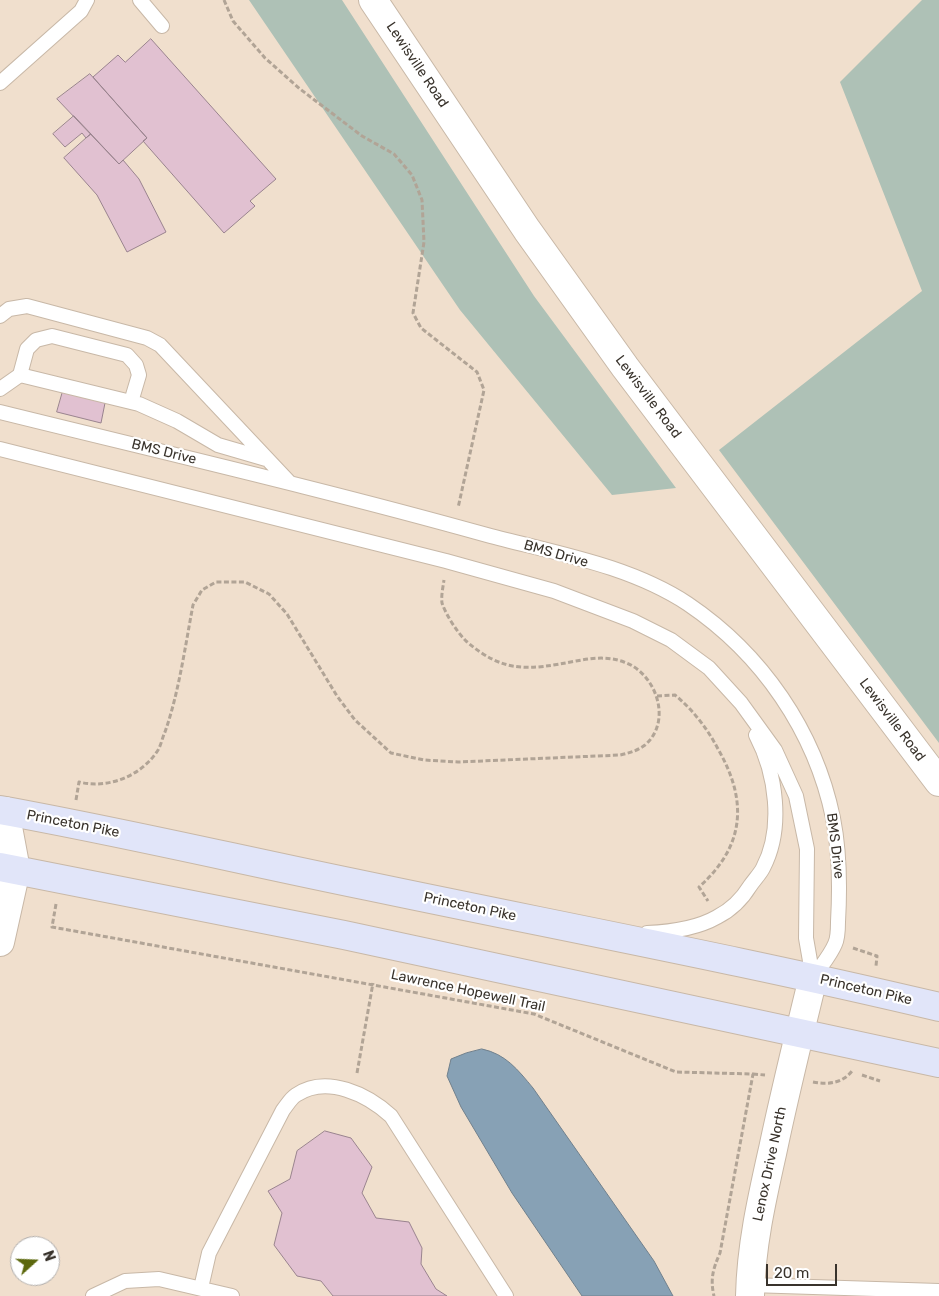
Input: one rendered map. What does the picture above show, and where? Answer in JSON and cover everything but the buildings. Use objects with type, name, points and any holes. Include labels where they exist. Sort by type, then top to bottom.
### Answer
[{"type":"main road","name":"Princeton Pike","points":[[2,814],[84,824],[317,876],[813,978],[939,1007]]},
{"type":"main road","points":[[8,869],[344,935],[939,1063]]},
{"type":"street","name":"Lewisville Road","points":[[373,0],[528,230],[625,367],[939,782]]},
{"type":"street","points":[[0,942],[8,869],[2,814]]},
{"type":"street","name":"BMS Drive","points":[[799,1032],[813,978]]},
{"type":"street","name":"Lenox Drive North","points":[[750,1291],[751,1258],[799,1032]]},
{"type":"lane","points":[[0,83],[81,11],[87,0]]},
{"type":"lane","points":[[140,0],[162,26]]},
{"type":"lane","points":[[0,316],[9,310],[27,306],[147,338],[160,346],[290,483]]},
{"type":"lane","points":[[0,389],[20,375],[27,349],[36,340],[52,336],[127,355],[136,365],[139,376],[131,402]]},
{"type":"lane","points":[[20,375],[131,402],[177,421],[218,445],[267,459]]},
{"type":"lane","name":"BMS Drive","points":[[0,412],[290,483],[622,572],[688,604],[724,634],[762,670],[792,711],[808,740],[830,803],[836,832],[840,886],[837,943],[813,978]]},
{"type":"lane","name":"BMS Drive","points":[[0,449],[446,561],[554,591],[633,621],[671,640],[708,668],[740,703],[775,750],[796,796],[807,849],[806,938],[813,978]]},
{"type":"lane","name":"BMS Drive","points":[[602,935],[665,933],[704,923],[718,917],[736,904],[763,867],[771,845],[774,789],[762,746],[740,703]]},
{"type":"lane","points":[[201,1288],[209,1254],[283,1110],[296,1095],[315,1088],[330,1087],[353,1092],[376,1102],[391,1116],[506,1296]]},
{"type":"lane","points":[[93,1296],[125,1281],[159,1279],[232,1296]]},
{"type":"lane","points":[[750,1291],[939,1291]]},
{"type":"path","name":"Lawrence Hopewell Trail","points":[[61,879],[52,927],[373,983],[534,1014],[676,1072],[753,1074],[788,1077],[827,1084],[846,1079],[852,1071],[880,1082]]},
{"type":"path","points":[[353,1092],[373,983]]},
{"type":"path","points":[[714,1296],[711,1283],[712,1270],[720,1253],[753,1074]]},
{"type":"green space","points":[[249,0],[342,0],[534,296],[676,488],[612,495],[460,310]]},
{"type":"green space","points":[[922,0],[939,0],[939,743],[719,450],[922,291],[840,82]]},
{"type":"water","points":[[482,1049],[505,1059],[517,1069],[533,1088],[654,1261],[673,1296],[582,1296],[512,1193],[461,1107],[447,1076],[451,1059]]}]
